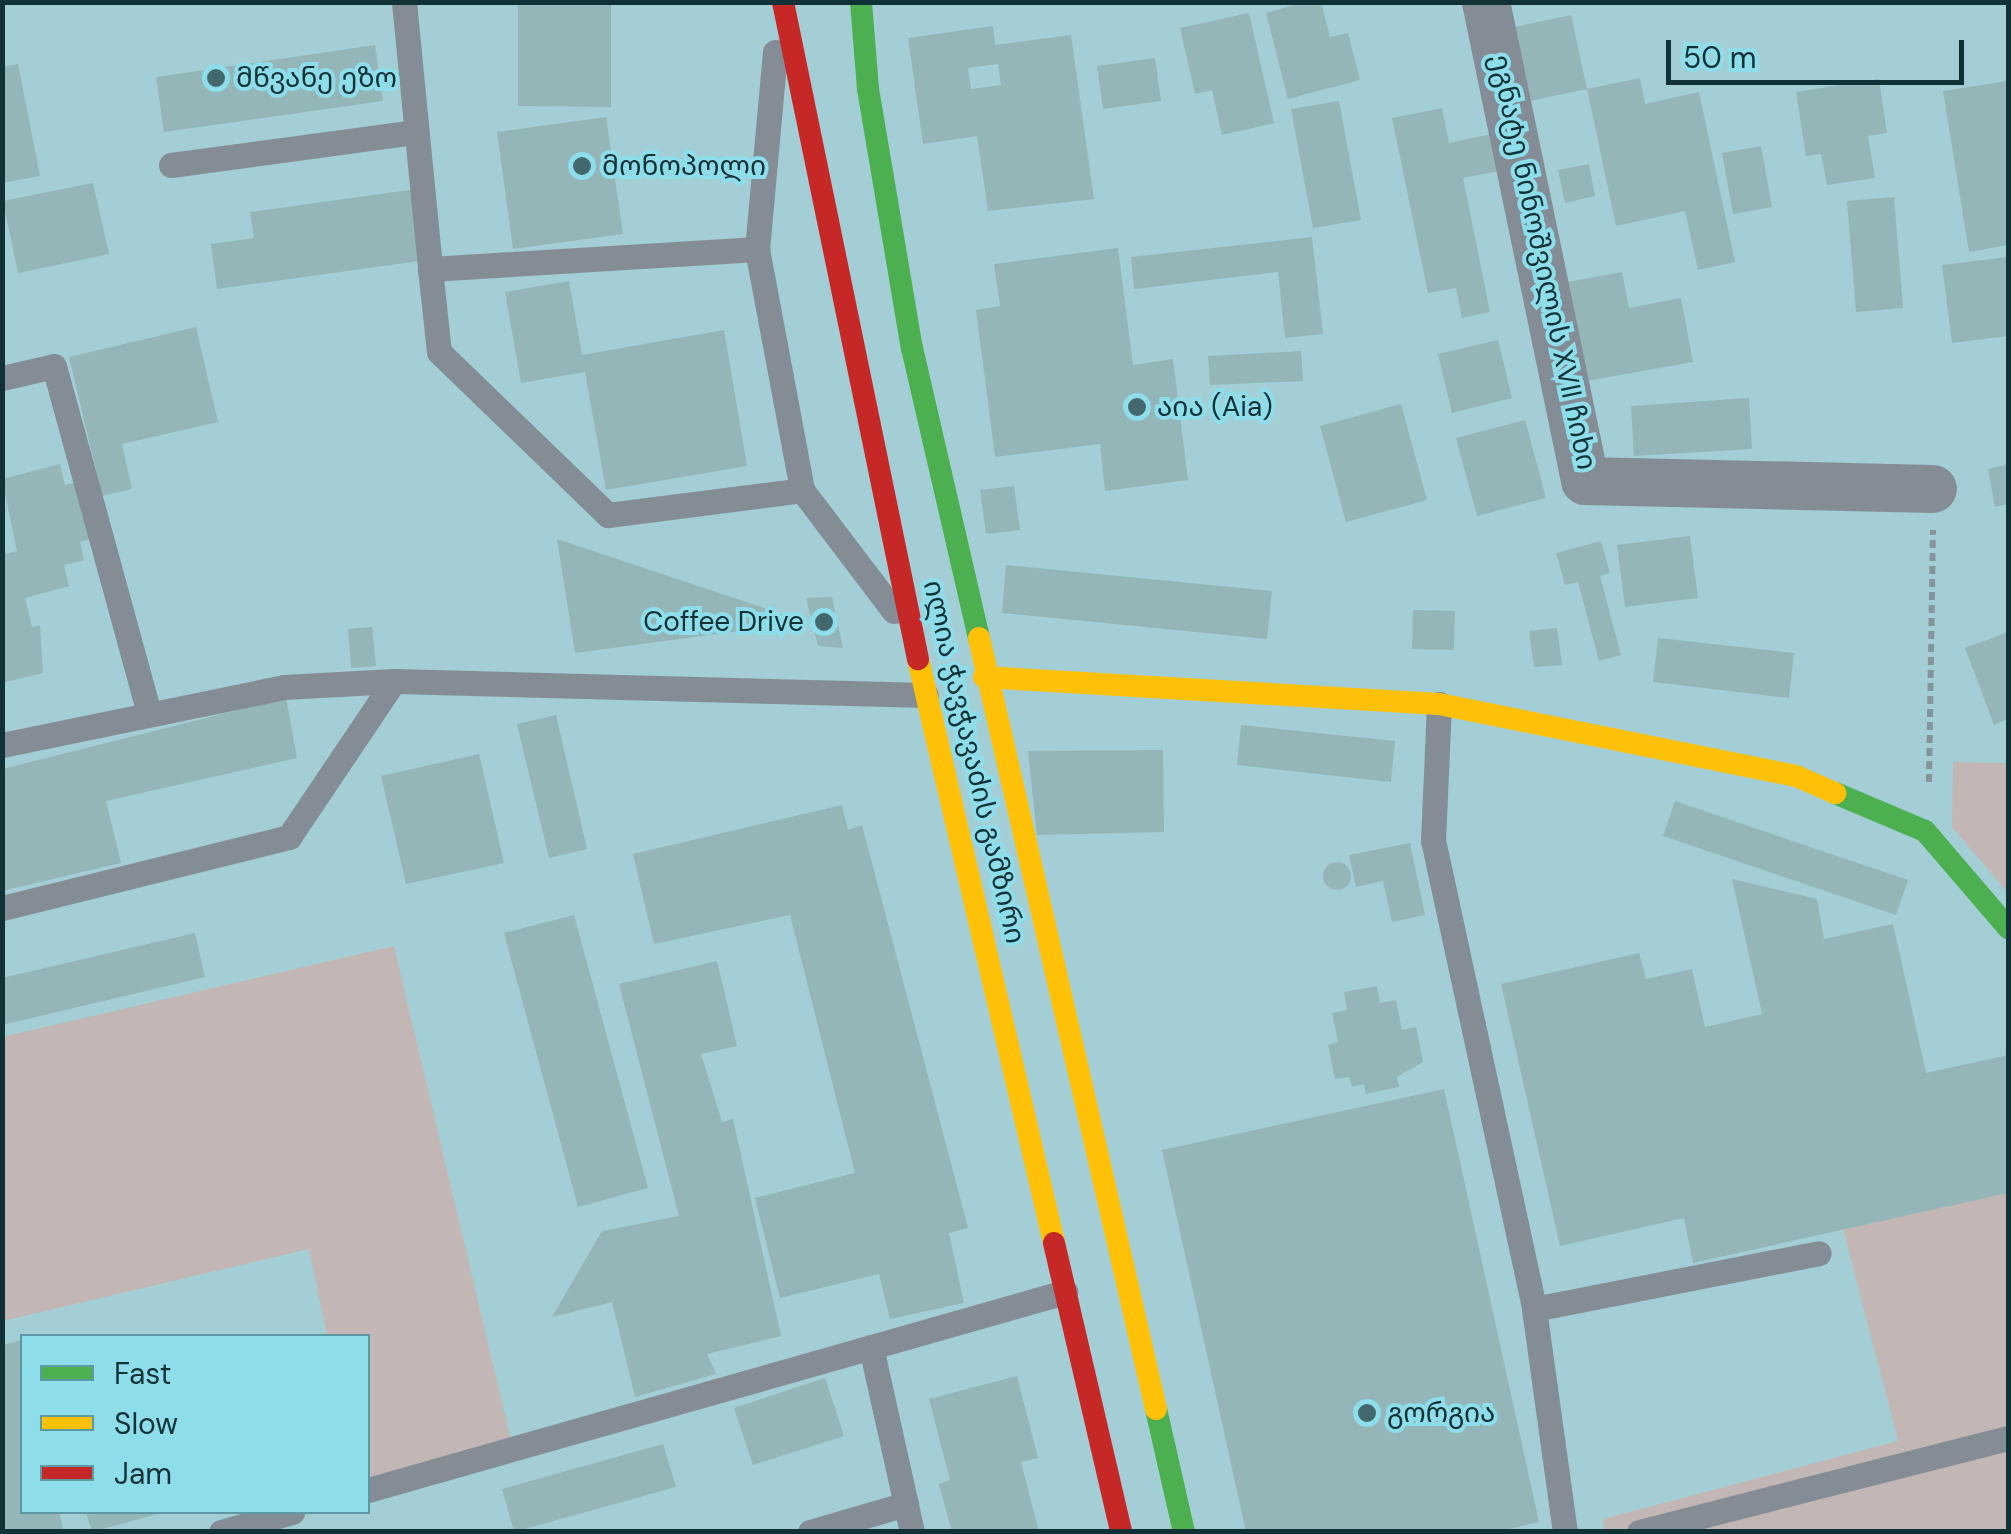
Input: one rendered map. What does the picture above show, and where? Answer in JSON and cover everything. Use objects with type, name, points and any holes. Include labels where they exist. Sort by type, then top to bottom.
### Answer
[{"type":"main road","name":"ილია ჭავჭავაძის გამზირი","points":[[781,2],[926,695],[1121,1532]]},
{"type":"main road","name":"ილია ჭავჭავაძის გამზირი","points":[[861,2],[868,89],[912,348],[984,677],[1184,1532]]},
{"type":"main road","points":[[984,677],[1439,704],[1796,776],[1925,832],[2008,928]]},
{"type":"street","name":"ეგნატე ნინოშვილის XVII ჩიხი","points":[[1486,2],[1585,480],[1933,489]]},
{"type":"lane","points":[[404,2],[439,352],[608,515],[802,490]]},
{"type":"lane","points":[[781,2],[757,249],[802,490],[914,637]]},
{"type":"lane","points":[[171,165],[416,132]]},
{"type":"lane","points":[[430,269],[757,249]]},
{"type":"lane","points":[[2,378],[54,366],[149,714]]},
{"type":"lane","points":[[2,908],[289,837],[394,681]]},
{"type":"lane","points":[[2,746],[284,687],[394,681],[926,695]]},
{"type":"lane","points":[[1439,704],[1432,840],[1534,1309],[1566,1532]]},
{"type":"lane","points":[[1534,1309],[1820,1253]]},
{"type":"lane","points":[[370,1489],[1066,1292]]},
{"type":"lane","points":[[871,1347],[912,1532]]},
{"type":"lane","points":[[1639,1532],[2008,1438]]},
{"type":"lane","points":[[810,1532],[906,1504]]},
{"type":"lane","points":[[221,1532],[285,1514]]},
{"type":"path","points":[[1925,832],[1934,734],[1933,489]]},
{"type":"shaded area","points":[[1953,762],[2008,763],[2008,893],[1952,827]]},
{"type":"shaded area","points":[[394,946],[513,1449],[370,1489],[370,1334],[327,1334],[309,1249],[3,1321],[2,1037]]},
{"type":"shaded area","points":[[2008,1187],[2008,1531],[1605,1532],[1603,1519],[1898,1441],[1841,1221]]},
{"type":"building","points":[[518,2],[611,2],[611,107],[518,106]]},
{"type":"building","points":[[1305,2],[1321,2],[1330,37],[1348,33],[1360,80],[1288,99],[1266,13]]},
{"type":"building","points":[[1249,13],[1274,123],[1222,135],[1212,90],[1195,94],[1180,28]]},
{"type":"building","points":[[1571,15],[1587,89],[1516,104],[1501,30]]},
{"type":"building","points":[[993,26],[995,45],[1071,35],[1094,199],[988,211],[977,136],[923,144],[908,38]],"holes":[[[998,64],[1001,85],[971,89],[968,68]]]},
{"type":"building","points":[[375,45],[383,101],[164,132],[156,77]]},
{"type":"building","points":[[1155,58],[1161,101],[1103,109],[1097,66]]},
{"type":"building","points":[[18,64],[40,176],[2,183],[2,67]]},
{"type":"building","points":[[1640,78],[1645,104],[1699,92],[1735,262],[1698,270],[1685,211],[1616,226],[1587,89]]},
{"type":"building","points":[[1879,79],[1887,133],[1868,136],[1875,178],[1827,185],[1821,154],[1806,156],[1796,92]]},
{"type":"building","points":[[2008,81],[2008,245],[1969,252],[1943,91]]},
{"type":"building","points":[[1339,101],[1361,220],[1313,228],[1291,109]]},
{"type":"building","points":[[1442,108],[1449,143],[1497,133],[1504,170],[1463,178],[1490,312],[1462,318],[1456,288],[1428,293],[1392,118]]},
{"type":"building","points":[[606,117],[623,234],[513,249],[497,132]]},
{"type":"building","points":[[1761,146],[1772,207],[1733,214],[1722,153]]},
{"type":"building","points":[[1589,164],[1595,196],[1565,203],[1558,170]]},
{"type":"building","points":[[93,183],[109,254],[18,273],[3,201]]},
{"type":"building","points":[[431,187],[441,258],[217,289],[211,244],[254,238],[250,212]]},
{"type":"building","points":[[1894,197],[1903,308],[1856,312],[1847,201]]},
{"type":"building","points":[[1312,237],[1323,334],[1285,338],[1278,272],[1134,289],[1131,257]]},
{"type":"building","points":[[1118,248],[1133,365],[1173,359],[1188,480],[1105,491],[1100,444],[995,457],[976,310],[1000,306],[994,264]]},
{"type":"building","points":[[2008,257],[2008,336],[1952,343],[1942,265]]},
{"type":"building","points":[[1622,272],[1629,308],[1681,298],[1693,362],[1575,383],[1557,284]]},
{"type":"building","points":[[569,281],[582,355],[724,330],[747,466],[606,490],[585,372],[521,383],[505,292]]},
{"type":"building","points":[[196,327],[218,422],[122,444],[132,489],[102,496],[69,357]]},
{"type":"building","points":[[1498,340],[1512,398],[1452,413],[1438,354]]},
{"type":"building","points":[[1301,351],[1303,381],[1210,385],[1208,356]]},
{"type":"building","points":[[1749,398],[1752,449],[1634,456],[1631,406]]},
{"type":"building","points":[[1401,404],[1427,500],[1346,522],[1320,426]]},
{"type":"building","points":[[1525,420],[1546,498],[1477,516],[1456,438]]},
{"type":"building","points":[[60,464],[65,485],[76,482],[91,539],[80,542],[84,560],[64,565],[69,586],[25,598],[32,627],[40,625],[43,673],[2,683],[2,555],[17,551],[2,479]]},
{"type":"building","points":[[2008,464],[2008,504],[1995,507],[1988,469]]},
{"type":"building","points":[[1014,486],[1020,530],[986,534],[980,490]]},
{"type":"building","points":[[1690,536],[1698,598],[1625,607],[1617,545]]},
{"type":"building","points":[[557,539],[806,622],[575,653]]},
{"type":"building","points":[[1601,541],[1610,573],[1600,576],[1621,655],[1599,661],[1578,582],[1565,585],[1556,553]]},
{"type":"building","points":[[1006,565],[1272,591],[1267,639],[1002,613]]},
{"type":"building","name":"Coffee Drive","points":[[832,597],[843,648],[818,646],[806,598]]},
{"type":"building","points":[[1413,610],[1455,611],[1454,650],[1412,649]]},
{"type":"building","points":[[372,627],[376,666],[351,668],[348,629]]},
{"type":"building","points":[[1557,628],[1562,665],[1534,667],[1529,631]]},
{"type":"building","points":[[2008,632],[2008,719],[1994,725],[1965,648]]},
{"type":"building","points":[[1658,638],[1794,653],[1789,698],[1653,682]]},
{"type":"building","points":[[286,698],[297,758],[106,801],[121,863],[2,891],[2,769]]},
{"type":"building","points":[[556,715],[587,849],[549,858],[517,724]]},
{"type":"building","points":[[1241,725],[1395,741],[1391,782],[1237,765]]},
{"type":"building","points":[[1163,750],[1164,832],[1037,835],[1028,751]]},
{"type":"building","points":[[479,754],[504,863],[406,884],[381,776]]},
{"type":"building","points":[[1675,801],[1908,880],[1896,915],[1663,836]]},
{"type":"building","points":[[842,805],[848,830],[862,825],[968,1228],[949,1233],[964,1303],[890,1319],[879,1274],[780,1298],[755,1198],[855,1173],[790,915],[654,944],[633,854]]},
{"type":"building","points":[[1410,843],[1425,915],[1392,922],[1383,881],[1356,887],[1349,855]]},
{"type":"building","points":[[1337,862],[1347,866],[1351,876],[1347,886],[1337,890],[1327,886],[1323,876],[1327,866]]},
{"type":"building","points":[[1732,879],[1817,899],[1824,939],[1893,924],[1926,1073],[2008,1055],[2008,1193],[1693,1263],[1684,1218],[1560,1246],[1501,984],[1639,953],[1646,979],[1692,969],[1705,1027],[1762,1014]]},
{"type":"building","points":[[574,915],[648,1188],[578,1207],[504,933]]},
{"type":"building","points":[[195,933],[205,977],[2,1025],[2,978]]},
{"type":"building","points":[[717,961],[737,1046],[701,1054],[722,1122],[733,1119],[781,1336],[707,1354],[716,1374],[635,1397],[612,1302],[552,1317],[602,1231],[679,1216],[619,984]]},
{"type":"building","points":[[1377,986],[1380,1003],[1396,1000],[1402,1030],[1416,1027],[1423,1062],[1397,1077],[1399,1087],[1366,1094],[1364,1084],[1352,1087],[1349,1077],[1335,1079],[1328,1045],[1338,1042],[1332,1013],[1347,1010],[1344,992]]},
{"type":"building","name":"გორგია","points":[[1444,1089],[1539,1522],[1497,1532],[1246,1532],[1162,1150]]},
{"type":"building","points":[[20,1340],[20,1514],[60,1514],[64,1532],[2,1532],[2,1345]]},
{"type":"building","points":[[1017,1376],[1038,1458],[1021,1462],[1039,1532],[952,1532],[939,1484],[950,1480],[929,1399]]},
{"type":"building","points":[[825,1378],[844,1436],[753,1465],[734,1408]]},
{"type":"building","points":[[663,1444],[676,1487],[514,1532],[502,1489]]},
{"type":"building","points":[[87,1514],[157,1514],[92,1532]]},
{"type":"traffic: fast","points":[[861,2],[868,89],[912,348],[979,638]]},
{"type":"traffic: fast","points":[[1835,793],[1925,831],[2008,928]]},
{"type":"traffic: fast","points":[[1156,1409],[1184,1532]]},
{"type":"traffic: slow","points":[[979,638],[1156,1409]]},
{"type":"traffic: slow","points":[[918,659],[1054,1243]]},
{"type":"traffic: slow","points":[[984,677],[1439,704],[1796,776],[1835,793]]},
{"type":"traffic: jam","points":[[783,2],[918,659]]},
{"type":"traffic: jam","points":[[1054,1243],[1121,1532]]},
{"type":"place","name":"მწვანე ეზო","points":[[216,78]]},
{"type":"place","name":"მონოპოლი","points":[[582,166]]},
{"type":"place","name":"აია (Aia)","points":[[1137,407]]},
{"type":"place","name":"Coffee Drive","points":[[824,622]]},
{"type":"place","name":"გორგია","points":[[1367,1413]]}]
